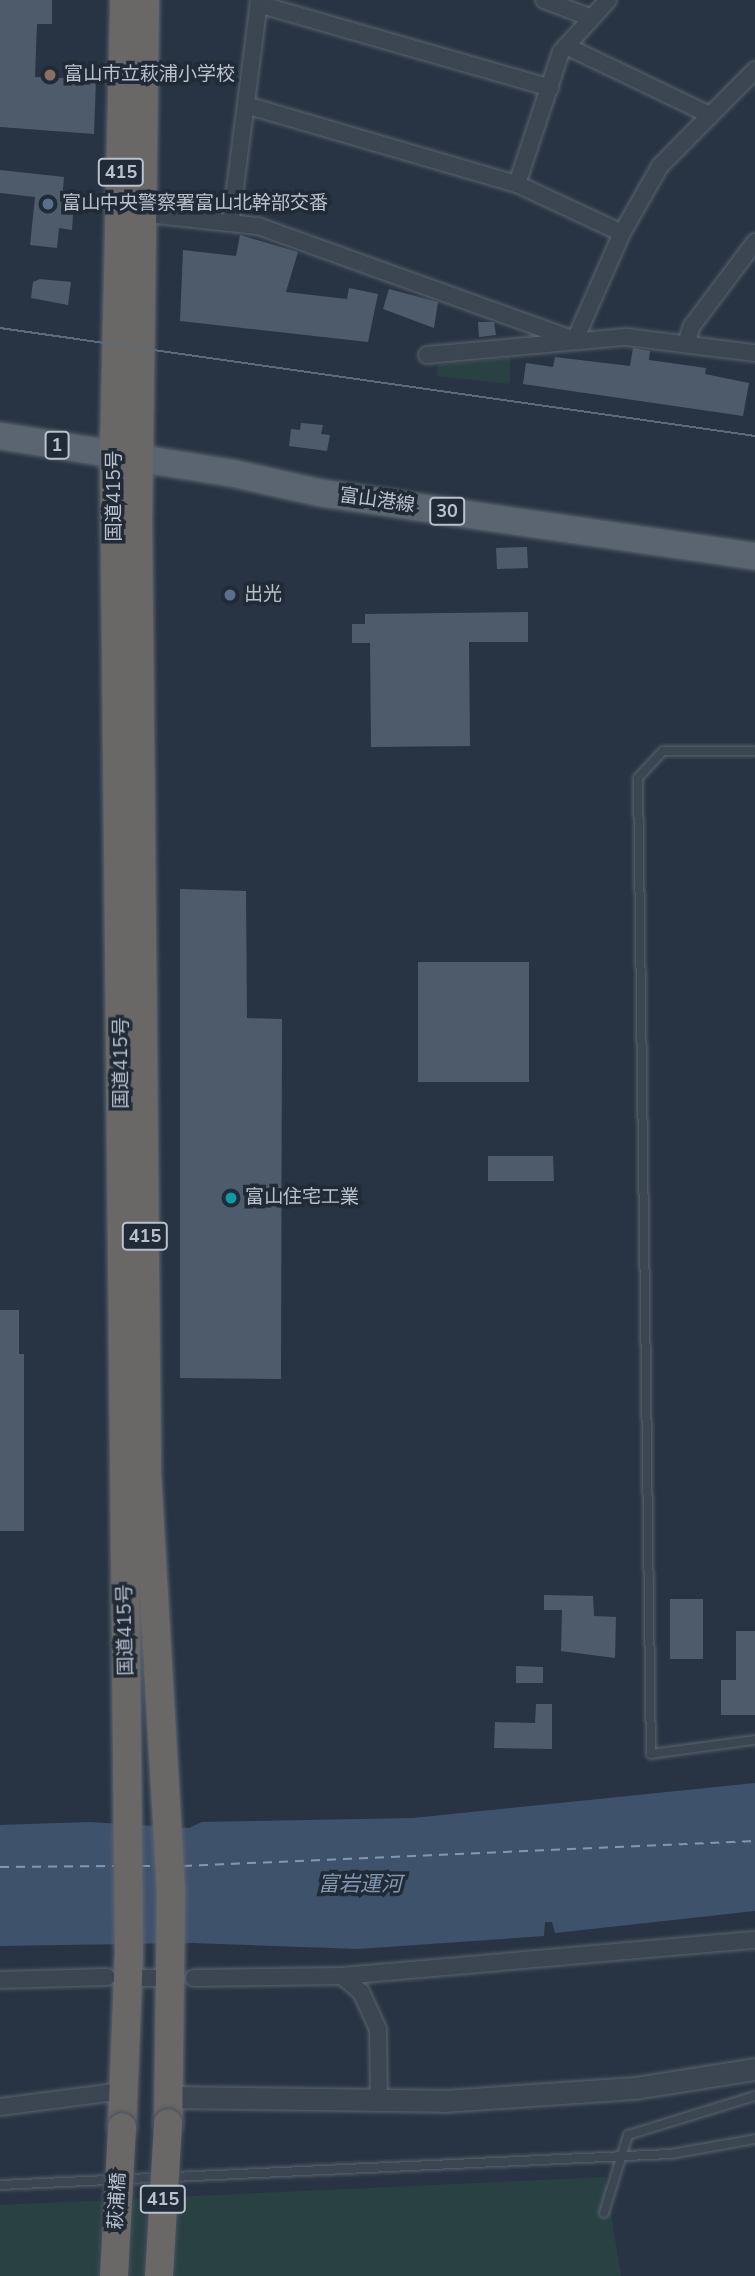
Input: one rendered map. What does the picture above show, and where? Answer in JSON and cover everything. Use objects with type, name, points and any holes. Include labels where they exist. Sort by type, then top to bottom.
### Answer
[{"type":"highway","name":"国道415号","points":[[122,2127],[134,1966],[128,1818],[127,457],[130,213],[124,0]]},
{"type":"highway","name":"国道415号","points":[[130,213],[145,0]]},
{"type":"highway","name":"国道415号","points":[[127,457],[147,1475],[167,1819],[165,1966],[168,2110]]},
{"type":"highway","name":"415","points":[[159,2276],[168,2110]]},
{"type":"highway","name":"萩浦橋","points":[[114,2276],[122,2127]]},
{"type":"main road","name":"富山港線","points":[[0,436],[321,493],[755,556]]},
{"type":"street","points":[[544,0],[592,18]]},
{"type":"street","points":[[517,184],[566,46],[608,0]]},
{"type":"street","points":[[231,219],[259,2],[550,88]]},
{"type":"street","points":[[566,46],[710,115]]},
{"type":"street","points":[[575,340],[622,233],[660,166],[755,70]]},
{"type":"street","points":[[246,105],[517,184],[622,233]]},
{"type":"street","points":[[130,213],[231,219],[471,298],[575,340]]},
{"type":"street","points":[[685,344],[692,326],[755,242]]},
{"type":"street","points":[[427,355],[626,337],[754,350]]},
{"type":"street","points":[[194,1978],[342,1976],[755,1940]]},
{"type":"street","points":[[134,1966],[165,1966]]},
{"type":"street","points":[[342,1976],[361,1992],[378,2029],[379,2103]]},
{"type":"street","points":[[0,1980],[107,1978]]},
{"type":"street","points":[[168,2110],[379,2103],[635,2088],[755,2069]]},
{"type":"street","points":[[0,2107],[123,2091]]},
{"type":"lane","points":[[755,751],[663,751],[638,778],[651,1754],[755,1740]]},
{"type":"lane","points":[[604,2213],[628,2135],[755,2096]]},
{"type":"lane","points":[[0,2185],[671,2154],[755,2139]]},
{"type":"green space","points":[[510,358],[510,384],[437,376],[438,365]]},
{"type":"green space","points":[[605,2177],[621,2276],[0,2276],[0,2205]]},
{"type":"water","name":"富岩運河","points":[[755,1783],[755,1911],[555,1933],[552,1922],[545,1922],[544,1936],[358,1949],[192,1943],[0,1946],[0,1825],[89,1822],[189,1828],[202,1822],[413,1818]]},
{"type":"building","points":[[0,0],[52,0],[52,24],[37,24],[35,77],[96,79],[94,134],[0,127]]},
{"type":"building","name":"富山中央警察署富山北幹部交番","points":[[0,170],[64,177],[61,214],[73,215],[72,230],[59,228],[57,248],[30,245],[35,197],[0,193]]},
{"type":"building","points":[[240,235],[298,252],[286,292],[347,299],[349,288],[378,294],[368,342],[180,321],[183,250],[236,256]]},
{"type":"building","points":[[40,279],[71,282],[68,305],[31,298],[33,282]]},
{"type":"building","points":[[389,289],[438,302],[434,328],[383,309]]},
{"type":"building","points":[[478,322],[494,322],[496,335],[479,337]]},
{"type":"building","points":[[633,348],[650,351],[649,360],[706,368],[705,374],[749,383],[743,416],[523,384],[526,363],[553,367],[555,357],[630,366]]},
{"type":"building","points":[[301,423],[323,425],[321,434],[330,435],[327,451],[289,446],[291,429],[300,430]]},
{"type":"building","points":[[527,547],[528,568],[497,569],[496,548]]},
{"type":"building","points":[[528,612],[528,642],[469,642],[470,746],[371,747],[370,643],[352,643],[352,624],[365,624],[365,614]]},
{"type":"building","name":"富山住宅工業","points":[[180,889],[246,891],[247,1018],[282,1019],[281,1379],[180,1378]]},
{"type":"building","points":[[418,962],[529,962],[529,1082],[418,1082]]},
{"type":"building","points":[[488,1156],[553,1156],[554,1181],[488,1181]]},
{"type":"building","points":[[0,1310],[19,1310],[19,1354],[24,1354],[24,1531],[0,1531]]},
{"type":"building","points":[[544,1595],[593,1596],[594,1616],[616,1617],[615,1658],[561,1651],[562,1610],[544,1610]]},
{"type":"building","points":[[670,1599],[703,1599],[703,1659],[670,1659]]},
{"type":"building","points":[[736,1631],[755,1631],[755,1715],[721,1715],[721,1680],[736,1680]]},
{"type":"building","points":[[516,1666],[543,1667],[543,1683],[516,1683]]},
{"type":"building","points":[[536,1704],[552,1704],[552,1749],[494,1748],[495,1722],[535,1723]]},
{"type":"ferry route","points":[[183,1866],[755,1841]]},
{"type":"ferry route","points":[[0,1867],[114,1866]]},
{"type":"ferry route","points":[[141,1866],[156,1866]]},
{"type":"tram line","points":[[0,328],[755,436]]},
{"type":"place","name":"富山市立萩浦小学校","points":[[50,75]]},
{"type":"place","name":"富山中央警察署富山北幹部交番","points":[[48,204]]},
{"type":"place","name":"出光","points":[[230,595]]},
{"type":"place","name":"富山住宅工業","points":[[231,1198]]}]
